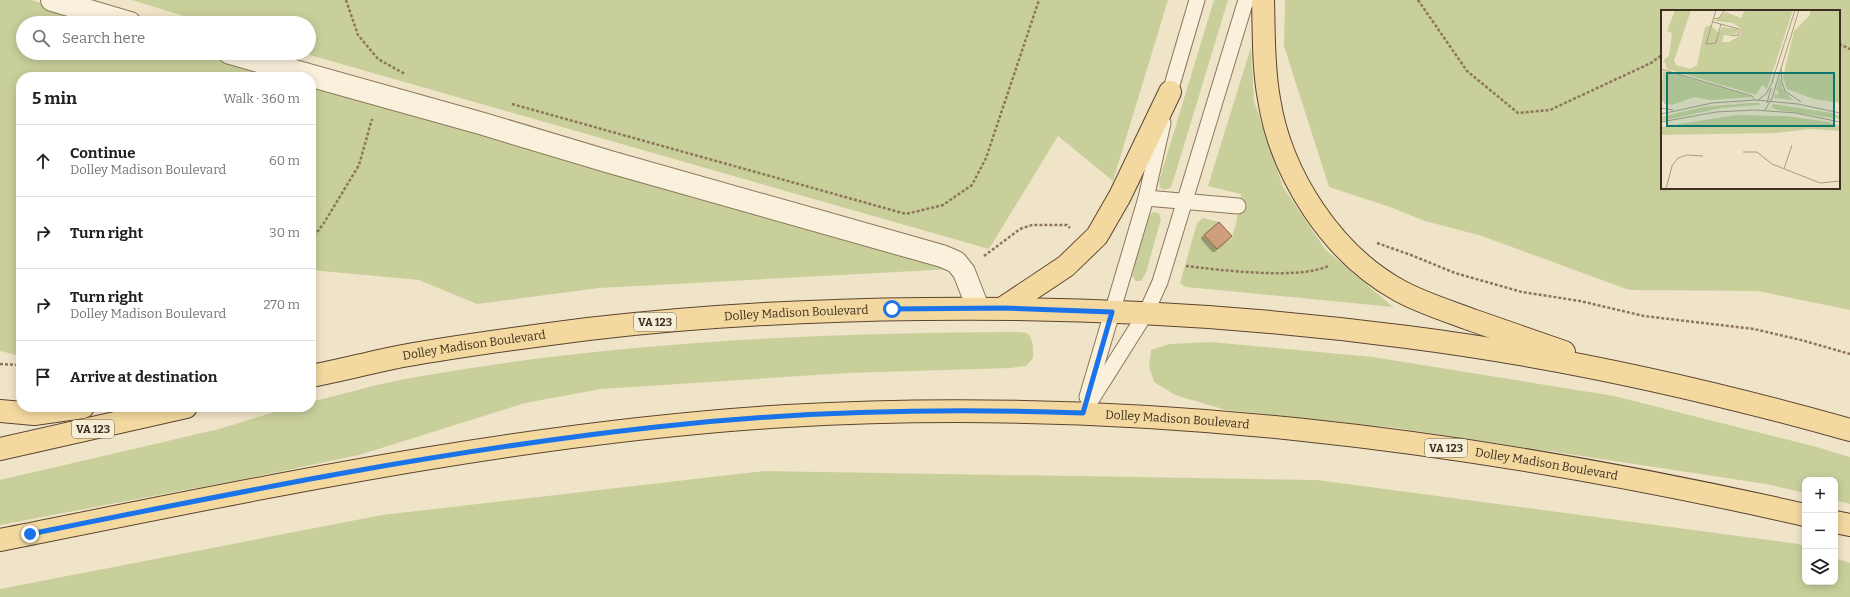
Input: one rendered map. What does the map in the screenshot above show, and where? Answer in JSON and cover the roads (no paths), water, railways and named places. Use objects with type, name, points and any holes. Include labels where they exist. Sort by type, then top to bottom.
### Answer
[{"type":"main road","points":[[1263,0],[1266,82],[1278,136],[1293,172],[1312,206],[1348,252],[1379,278],[1400,291],[1423,302],[1633,376]]},
{"type":"main road","points":[[1003,308],[1066,266],[1097,236],[1120,196],[1170,92]]},
{"type":"main road","name":"Dolley Madison Boulevard","points":[[316,375],[398,357],[446,349],[640,324],[791,312],[1003,308],[1146,313],[1306,325],[1409,337],[1499,351],[1633,376],[1728,398],[1850,430]]},
{"type":"main road","points":[[0,411],[34,414],[48,412]]},
{"type":"main road","name":"Dolley Madison Boulevard","points":[[0,540],[324,476],[498,447],[642,429],[788,416],[913,411],[1017,411],[1083,413],[1209,420],[1354,435],[1426,444],[1633,479],[1802,514]]},
{"type":"main road","name":"VA 123","points":[[0,449],[164,412]]},
{"type":"main road","points":[[1838,523],[1850,525]]},
{"type":"street","points":[[52,0],[106,16]]},
{"type":"street","points":[[255,60],[297,72]]},
{"type":"street","points":[[316,77],[942,256],[956,262],[964,272],[978,308]]},
{"type":"lane","points":[[1083,413],[1146,198],[1170,92],[1197,0]]},
{"type":"lane","points":[[1083,413],[1146,313],[1160,282],[1246,0]]},
{"type":"lane","points":[[1146,198],[1238,206]]}]
